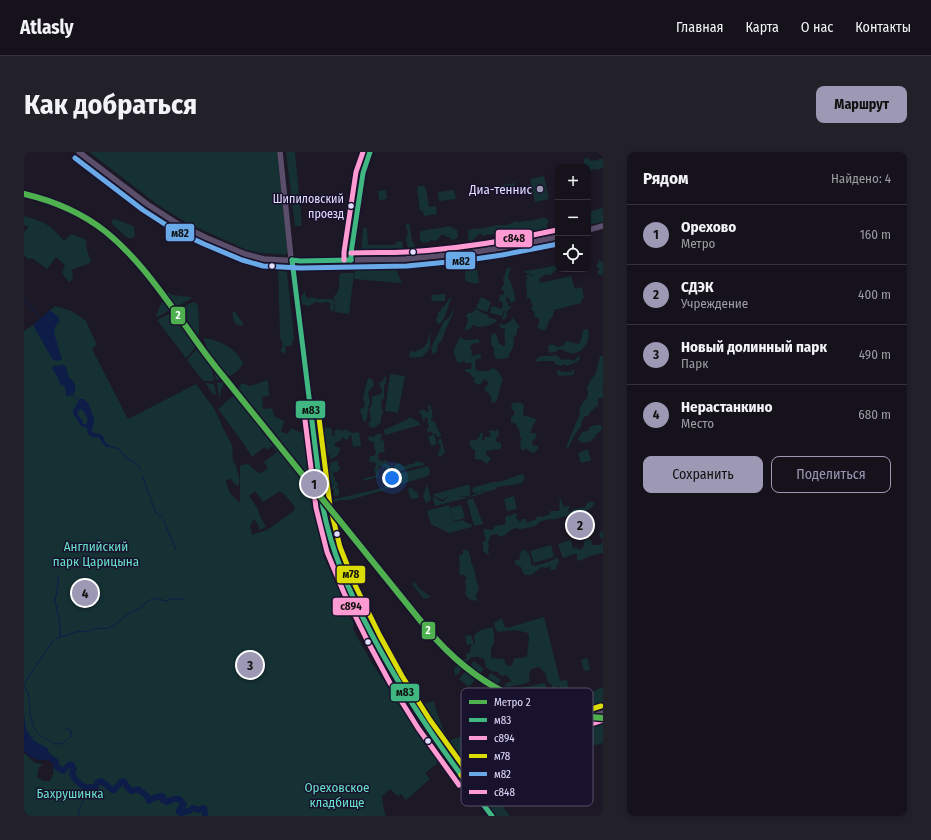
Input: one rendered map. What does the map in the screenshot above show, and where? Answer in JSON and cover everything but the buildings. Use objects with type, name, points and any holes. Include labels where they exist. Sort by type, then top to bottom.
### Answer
[{"type":"main road","points":[[79,152],[168,219],[188,230],[254,257],[272,260],[300,261],[406,259],[502,248],[555,238]]},
{"type":"main road","points":[[280,152],[322,502],[328,530],[335,554],[350,590],[389,667],[413,707],[461,775]]},
{"type":"main road","points":[[591,229],[603,226]]},
{"type":"main road","points":[[593,716],[603,713]]},
{"type":"main road","points":[[484,806],[492,816]]},
{"type":"street","points":[[351,260],[363,173],[370,152]]},
{"type":"green space","points":[[89,152],[277,152],[288,252],[285,255],[260,253],[247,250],[187,223],[158,205]]},
{"type":"green space","points":[[286,152],[295,152],[302,226],[295,226]]},
{"type":"green space","points":[[588,158],[591,161],[596,161],[603,159],[603,168],[591,171],[591,164],[584,164],[584,159]]},
{"type":"green space","name":"Диа-теннис","points":[[544,176],[549,199],[535,202],[530,179]]},
{"type":"green space","points":[[515,183],[516,192],[502,194],[501,185]]},
{"type":"green space","points":[[418,186],[423,186],[426,188],[429,207],[436,206],[437,214],[424,216],[423,211],[420,211],[417,190]]},
{"type":"green space","points":[[386,190],[387,199],[379,200],[378,191]]},
{"type":"green space","points":[[454,190],[456,199],[439,201],[438,192]]},
{"type":"green space","points":[[603,208],[603,222],[591,224],[591,211]]},
{"type":"green space","points":[[24,216],[46,224],[64,241],[72,234],[86,240],[87,250],[91,262],[72,270],[73,279],[69,282],[62,273],[65,265],[56,257],[47,269],[32,258],[28,259],[24,255],[24,232],[29,227],[24,225]]},
{"type":"green space","points":[[545,218],[549,221],[544,231],[539,232],[534,230],[528,234],[526,231],[520,234],[518,238],[511,234],[505,239],[502,239],[498,233],[484,236],[480,233],[471,242],[468,238],[468,230],[496,225],[507,225],[516,221],[520,222]]},
{"type":"green space","points":[[115,219],[134,227],[135,235],[133,238],[128,238],[113,225],[112,220]]},
{"type":"green space","points":[[409,223],[412,241],[415,245],[412,249],[408,248],[406,239],[408,232],[406,224]]},
{"type":"green space","points":[[449,226],[457,230],[458,237],[456,239],[451,240],[451,238],[446,237],[445,235],[441,235],[435,241],[431,240],[429,242],[422,243],[420,240],[420,232]]},
{"type":"green space","points":[[363,228],[367,228],[368,245],[395,245],[396,242],[402,241],[404,253],[361,255]]},
{"type":"green space","points":[[599,260],[603,262],[603,276],[598,274],[598,270],[600,269],[597,265]]},
{"type":"green space","points":[[416,261],[417,266],[355,267],[355,263]]},
{"type":"green space","points":[[280,264],[286,265],[294,337],[291,346],[285,346],[286,351],[283,354],[281,351],[283,344],[280,337],[278,266]]},
{"type":"green space","points":[[555,265],[555,270],[551,275],[546,274],[540,278],[539,281],[541,283],[571,276],[575,289],[582,287],[584,298],[582,299],[581,303],[554,310],[553,316],[548,322],[549,325],[547,325],[545,330],[543,330],[537,328],[539,318],[535,317],[535,312],[531,309],[533,305],[531,303],[531,299],[527,298],[526,275],[530,274],[531,277],[532,276],[531,274],[524,272],[525,271]]},
{"type":"green space","points":[[510,267],[508,277],[513,289],[515,301],[511,303],[506,296],[508,306],[512,307],[508,310],[505,319],[502,319],[504,310],[502,316],[490,313],[492,306],[503,309],[503,302],[499,301],[500,295],[503,295],[505,292],[501,289],[504,284],[503,279],[506,269]]},
{"type":"green space","points":[[355,269],[396,269],[402,283],[354,279]]},
{"type":"green space","points":[[474,269],[477,270],[479,283],[472,283],[465,280],[466,271],[471,271]]},
{"type":"green space","points":[[342,273],[354,273],[349,314],[335,312],[334,296],[338,292],[339,275]]},
{"type":"green space","points":[[305,291],[308,299],[311,297],[317,299],[332,299],[334,301],[334,311],[330,311],[331,309],[329,308],[331,305],[327,302],[315,302],[308,307],[307,305],[302,305],[301,296]]},
{"type":"green space","points":[[166,292],[173,295],[191,297],[191,299],[157,317],[156,316]]},
{"type":"green space","points":[[445,294],[445,301],[432,301],[431,295]]},
{"type":"green space","points":[[452,297],[442,321],[440,324],[437,323],[436,319],[438,317],[438,312]]},
{"type":"green space","points":[[481,297],[491,302],[487,312],[476,308]]},
{"type":"green space","points":[[195,302],[198,307],[199,335],[195,347],[186,358],[157,320]]},
{"type":"green space","points":[[55,306],[72,311],[86,321],[97,345],[92,349],[128,419],[196,384],[215,410],[232,445],[233,461],[239,475],[239,485],[236,485],[231,479],[226,480],[230,492],[239,503],[240,466],[248,464],[257,472],[261,473],[268,468],[264,462],[277,452],[272,446],[267,450],[264,447],[252,457],[218,409],[234,395],[242,383],[250,386],[268,380],[269,396],[262,397],[263,409],[272,408],[274,416],[284,421],[281,432],[288,434],[291,428],[300,432],[311,433],[318,506],[327,545],[324,548],[323,555],[342,595],[341,598],[354,624],[353,629],[362,646],[394,696],[440,761],[425,773],[430,779],[406,800],[401,794],[398,796],[390,789],[382,796],[386,816],[24,816],[24,753],[35,763],[43,764],[38,768],[39,770],[37,777],[43,781],[50,781],[54,772],[55,763],[51,758],[24,739],[24,331]],"holes":[[[255,491],[263,502],[280,491],[295,507],[294,511],[267,530],[252,535],[250,526],[254,519],[260,530],[266,527],[258,509],[249,496]]]},
{"type":"green space","points":[[454,309],[442,340],[438,344],[437,351],[433,355],[431,348],[444,321],[450,317]]},
{"type":"green space","points":[[476,309],[488,315],[489,318],[497,321],[479,327],[473,325],[470,329],[464,330],[468,319],[466,316],[468,313],[472,313]]},
{"type":"green space","points":[[233,311],[244,325],[241,326],[234,322]]},
{"type":"green space","points":[[513,318],[520,327],[517,329],[517,334],[513,338],[514,344],[508,358],[495,358],[494,348],[491,345],[492,334],[496,333],[499,343],[503,346],[505,345],[505,328],[501,328],[499,324],[503,325],[510,322]]},
{"type":"green space","points":[[432,329],[430,346],[427,352],[422,357],[410,358],[410,352],[416,352],[426,345]]},
{"type":"green space","points":[[588,329],[588,339],[581,351],[572,354],[560,349],[549,353],[548,346],[551,345],[557,347],[563,346],[566,341],[579,344],[583,330]]},
{"type":"green space","points":[[460,337],[467,340],[478,339],[480,342],[474,343],[470,346],[472,352],[471,356],[479,354],[481,356],[481,359],[476,359],[475,368],[478,371],[489,371],[492,368],[498,371],[503,381],[495,403],[491,402],[490,395],[484,389],[489,383],[483,379],[482,383],[478,385],[473,381],[475,379],[465,371],[465,369],[471,369],[472,363],[465,363],[464,361],[459,363],[457,361],[454,355],[454,350]]},
{"type":"green space","points":[[205,338],[222,343],[232,349],[243,363],[241,367],[228,377],[216,380],[205,343]]},
{"type":"green space","points":[[200,348],[205,351],[208,358],[214,378],[212,381],[203,381],[187,360]]},
{"type":"green space","points":[[555,355],[561,360],[569,359],[574,361],[579,355],[580,359],[567,366],[564,364],[561,366],[555,364],[554,361],[536,362],[538,358],[542,356]]},
{"type":"green space","points":[[600,356],[603,356],[603,398],[598,398],[598,408],[595,405],[595,408],[588,416],[585,416],[581,423],[581,427],[575,434],[569,447],[566,448],[580,413],[580,408],[587,398],[587,388],[596,373]]},
{"type":"green space","points":[[557,370],[572,372],[572,370],[575,370],[573,375],[560,376],[557,374]]},
{"type":"green space","points":[[390,374],[405,376],[398,413],[385,411]]},
{"type":"green space","points":[[384,377],[386,377],[386,384],[384,385],[384,399],[381,401],[383,413],[381,416],[381,422],[376,427],[371,428],[368,424],[371,420],[369,409],[372,404],[372,397],[381,394],[382,389],[379,383],[383,381]]},
{"type":"green space","points":[[368,378],[372,379],[374,385],[368,392],[370,403],[365,422],[363,421],[360,409],[364,408],[365,404],[363,398]]},
{"type":"green space","points":[[225,381],[220,397],[219,397],[217,383]]},
{"type":"green space","points":[[205,383],[214,384],[216,394],[214,395]]},
{"type":"green space","points":[[520,402],[524,405],[523,415],[536,419],[531,433],[537,434],[532,442],[532,445],[538,446],[538,449],[532,453],[525,448],[525,450],[522,451],[520,443],[522,438],[520,437],[519,429],[516,424],[511,422],[511,417],[514,415],[514,410],[511,409],[512,403]]},
{"type":"green space","points":[[429,404],[433,417],[431,418],[432,422],[434,420],[441,435],[439,437],[436,436],[437,433],[434,434],[437,444],[431,446],[428,437],[433,435],[432,432],[430,431],[429,433],[427,431],[429,427],[427,422],[428,419],[426,417],[424,420],[422,419],[422,415],[419,412],[422,409],[426,411],[426,413],[429,411]]},
{"type":"green space","points":[[410,417],[419,422],[420,425],[385,435],[384,430]]},
{"type":"green space","points":[[601,425],[602,427],[601,431],[596,434],[595,438],[591,441],[583,443],[580,442],[578,439],[582,433],[588,431],[590,427]]},
{"type":"green space","points":[[322,427],[332,429],[332,435],[335,436],[334,431],[338,429],[342,431],[345,429],[352,433],[359,432],[361,446],[353,447],[351,434],[347,440],[342,437],[334,446],[340,448],[338,454],[330,459],[330,455],[325,454],[323,451],[326,446],[321,437]]},
{"type":"green space","points":[[498,429],[499,435],[496,438],[496,441],[501,443],[500,450],[497,449],[486,451],[487,456],[491,458],[487,464],[482,460],[475,459],[475,450],[471,448],[469,441],[478,439],[480,433],[483,433],[482,440],[484,440],[485,437],[491,436],[489,430],[495,431]]},
{"type":"green space","points":[[377,434],[382,434],[381,440],[384,441],[385,449],[383,453],[380,452],[378,456],[379,460],[386,460],[388,462],[386,464],[390,466],[391,469],[390,471],[385,467],[379,466],[378,477],[363,481],[365,478],[376,476],[374,469],[376,463],[369,462],[370,456],[374,456],[376,453],[374,442],[371,442],[368,439],[369,436],[373,437]]},
{"type":"green space","points":[[441,438],[445,453],[441,457],[438,456],[441,447],[438,442]]},
{"type":"green space","points":[[588,449],[591,460],[581,463],[578,453]]},
{"type":"green space","points":[[338,461],[340,469],[337,472],[332,473],[335,481],[337,482],[338,487],[335,487],[339,489],[339,495],[336,497],[329,479],[330,476],[325,472],[328,465],[331,467],[331,462]]},
{"type":"green space","points":[[416,461],[425,463],[425,465],[394,471],[395,465],[398,463],[404,466],[415,463]]},
{"type":"green space","points":[[428,466],[430,471],[428,476],[385,489],[384,487],[387,483],[386,477]]},
{"type":"green space","points":[[522,474],[525,477],[522,483],[497,487],[495,490],[486,492],[474,493],[472,491],[474,487],[501,481]]},
{"type":"green space","points":[[427,484],[431,499],[426,504],[423,496]]},
{"type":"green space","points":[[467,485],[470,486],[471,494],[468,496],[457,496],[468,497],[479,492],[485,493],[435,506],[433,497],[442,502],[448,497],[442,500],[433,495],[434,494]]},
{"type":"green space","points":[[411,487],[413,492],[414,490],[415,492],[417,491],[419,496],[418,498],[410,498],[408,489]]},
{"type":"green space","points":[[382,488],[383,490],[381,491],[350,500],[341,500],[328,504],[327,501]]},
{"type":"green space","points":[[514,496],[517,509],[507,511],[504,499]]},
{"type":"green space","points":[[473,498],[483,524],[474,526],[467,500]]},
{"type":"green space","points":[[560,498],[564,507],[570,506],[568,510],[570,512],[574,509],[585,507],[588,502],[595,502],[592,507],[586,511],[539,522],[536,526],[521,529],[516,528],[499,537],[497,534],[491,535],[488,542],[489,554],[488,555],[483,551],[483,542],[486,540],[483,530],[493,530],[495,526],[506,524],[505,517],[516,513],[517,515],[515,517],[520,522],[523,519],[526,519],[527,523],[535,520],[538,516],[542,517],[550,514],[550,511],[560,510]]},
{"type":"green space","points":[[449,505],[454,522],[462,520],[472,525],[472,527],[449,533],[431,524],[427,511]]},
{"type":"green space","points":[[461,505],[465,518],[454,521],[450,508]]},
{"type":"green space","points":[[603,531],[603,541],[599,535]]},
{"type":"green space","points":[[586,539],[590,539],[593,545],[601,545],[603,541],[603,553],[589,556],[577,561],[577,554],[563,558],[558,544],[571,540],[573,549],[576,548],[581,550]]},
{"type":"green space","points":[[551,545],[554,557],[534,563],[530,551]]},
{"type":"green space","points":[[463,550],[468,550],[471,558],[479,589],[476,596],[477,601],[470,599],[466,595],[465,581],[467,578],[459,573],[459,556],[463,554]]},
{"type":"green space","points":[[525,550],[530,556],[531,564],[535,566],[557,557],[559,561],[556,565],[557,569],[551,570],[550,566],[546,568],[542,567],[531,575],[525,575],[521,567],[515,564],[515,560],[519,560],[521,551]]},
{"type":"green space","points":[[414,582],[420,589],[431,597],[424,599],[412,584]]},
{"type":"green space","points":[[544,617],[560,681],[567,680],[568,688],[560,688],[559,686],[553,688],[551,684],[547,681],[546,674],[539,667],[531,669],[529,675],[530,681],[524,684],[507,687],[504,684],[512,681],[506,675],[501,676],[498,672],[491,671],[486,667],[484,659],[479,657],[471,657],[455,676],[454,669],[463,659],[467,659],[466,654],[470,652],[473,644],[467,645],[465,636],[471,635],[474,644],[474,636],[482,630],[493,627],[494,643],[491,648],[491,658],[504,659],[508,666],[512,665],[514,659],[527,656],[528,633],[515,630],[498,632],[494,623],[502,618],[505,627],[507,628]]},
{"type":"green space","points":[[587,658],[590,670],[584,671],[581,660]]},
{"type":"green space","points":[[474,661],[484,669],[469,687],[459,679]]},
{"type":"green space","points":[[491,673],[501,680],[497,687],[486,679]]},
{"type":"green space","points":[[405,680],[420,705],[434,701],[448,741],[461,737],[461,769],[402,682]]},
{"type":"green space","points":[[545,683],[546,688],[520,688]]},
{"type":"green space","points":[[603,687],[603,709],[593,712],[593,692]]},
{"type":"green space","points":[[603,719],[603,743],[593,746],[593,723]]},
{"type":"green space","points":[[488,806],[504,806],[503,807],[510,816],[496,816]]},
{"type":"water","points":[[50,310],[60,320],[55,327],[54,333],[62,359],[58,361],[52,359],[33,325]]},
{"type":"water","points":[[63,365],[66,367],[68,376],[75,385],[73,395],[66,396],[65,386],[60,384],[58,377],[52,368],[54,366]]},
{"type":"water","points":[[80,399],[84,399],[89,404],[94,418],[92,429],[93,433],[103,436],[105,442],[112,447],[106,447],[100,438],[93,438],[88,434],[87,428],[80,425],[73,414],[73,410]],"holes":[[[81,409],[88,420],[86,424],[83,424],[82,420],[77,414],[78,411]]]},
{"type":"water","points":[[24,713],[26,728],[31,737],[33,740],[47,748],[52,757],[50,759],[37,759],[31,757],[24,751]]},
{"type":"waterway","points":[[24,299],[41,319]]},
{"type":"waterway","points":[[73,395],[79,401]]},
{"type":"waterway","points":[[111,447],[119,449],[127,458],[137,464],[141,470]]},
{"type":"waterway","points":[[142,475],[156,513],[163,518]]},
{"type":"waterway","points":[[164,521],[176,550]]},
{"type":"waterway","points":[[58,575],[55,601],[60,623],[60,637]]},
{"type":"waterway","points":[[24,685],[53,641],[60,637],[76,632],[108,628],[130,613],[141,608],[145,603],[154,598],[166,601],[171,599],[183,599]]},
{"type":"waterway","points":[[24,687],[28,694],[30,708]]},
{"type":"waterway","points":[[30,709],[30,714],[35,729],[47,740],[61,744],[71,736],[71,730],[66,729]]},
{"type":"waterway","points":[[32,739],[35,736]]},
{"type":"waterway","points":[[45,754],[56,762],[56,766],[63,771],[69,765],[72,765],[74,769],[72,773],[73,775],[78,782],[86,788],[95,788],[97,783],[101,781],[114,790],[121,782],[124,781],[128,788],[132,791],[138,789],[147,796],[149,801],[161,796],[163,797],[163,800],[167,802],[173,799],[179,799],[184,804],[180,808],[179,812],[189,811],[193,808],[199,810],[204,808],[205,814]]},
{"type":"waterway","points":[[80,816],[78,812],[83,801],[86,788]]},
{"type":"metro line","name":"2","points":[[24,194],[46,200],[77,213],[97,225],[118,242],[139,264],[221,374],[428,630],[446,650],[465,667],[497,688]]},
{"type":"metro line","name":"2","points":[[593,717],[603,718]]},
{"type":"transit line","name":"с848","points":[[344,260],[356,172],[363,152]]},
{"type":"transit line","name":"м83","points":[[351,260],[363,173],[370,152]]},
{"type":"transit line","name":"м82","points":[[75,158],[143,210],[174,230],[242,260],[263,266],[300,268],[407,266],[468,260],[555,245]]},
{"type":"transit line","name":"с848","points":[[351,253],[406,252],[463,247],[555,230]]},
{"type":"transit line","name":"м83","points":[[292,260],[322,502],[335,553],[348,586],[385,659],[413,705],[461,775]]},
{"type":"transit line","name":"м83","points":[[292,260],[351,260]]},
{"type":"transit line","name":"м78","points":[[317,402],[330,506],[340,547],[356,587],[402,676],[430,720],[461,763]]},
{"type":"transit line","name":"с894","points":[[303,404],[316,508],[327,552],[344,593],[390,683],[418,728],[459,785]]},
{"type":"transit line","name":"м78","points":[[593,709],[601,706]]},
{"type":"transit line","name":"с894","points":[[593,723],[603,720]]},
{"type":"transit line","name":"м83","points":[[484,806],[492,816]]},
{"type":"place","name":"Диа-теннис","points":[[540,189]]},
{"type":"place","name":"Шипиловский проезд","points":[[351,206]]},
{"type":"place","name":"Орехово","points":[[314,484]]},
{"type":"place","name":"СДЭК","points":[[580,525]]},
{"type":"place","name":"Нерастанкино","points":[[85,593]]},
{"type":"place","name":"Новый долинный парк","points":[[250,665]]},
{"type":"park label","name":"Английский парк Царицына","points":[[96,554]]},
{"type":"park label","name":"Бахрушинка","points":[[70,793]]},
{"type":"park label","name":"Ореховское кладбище","points":[[337,794]]}]
